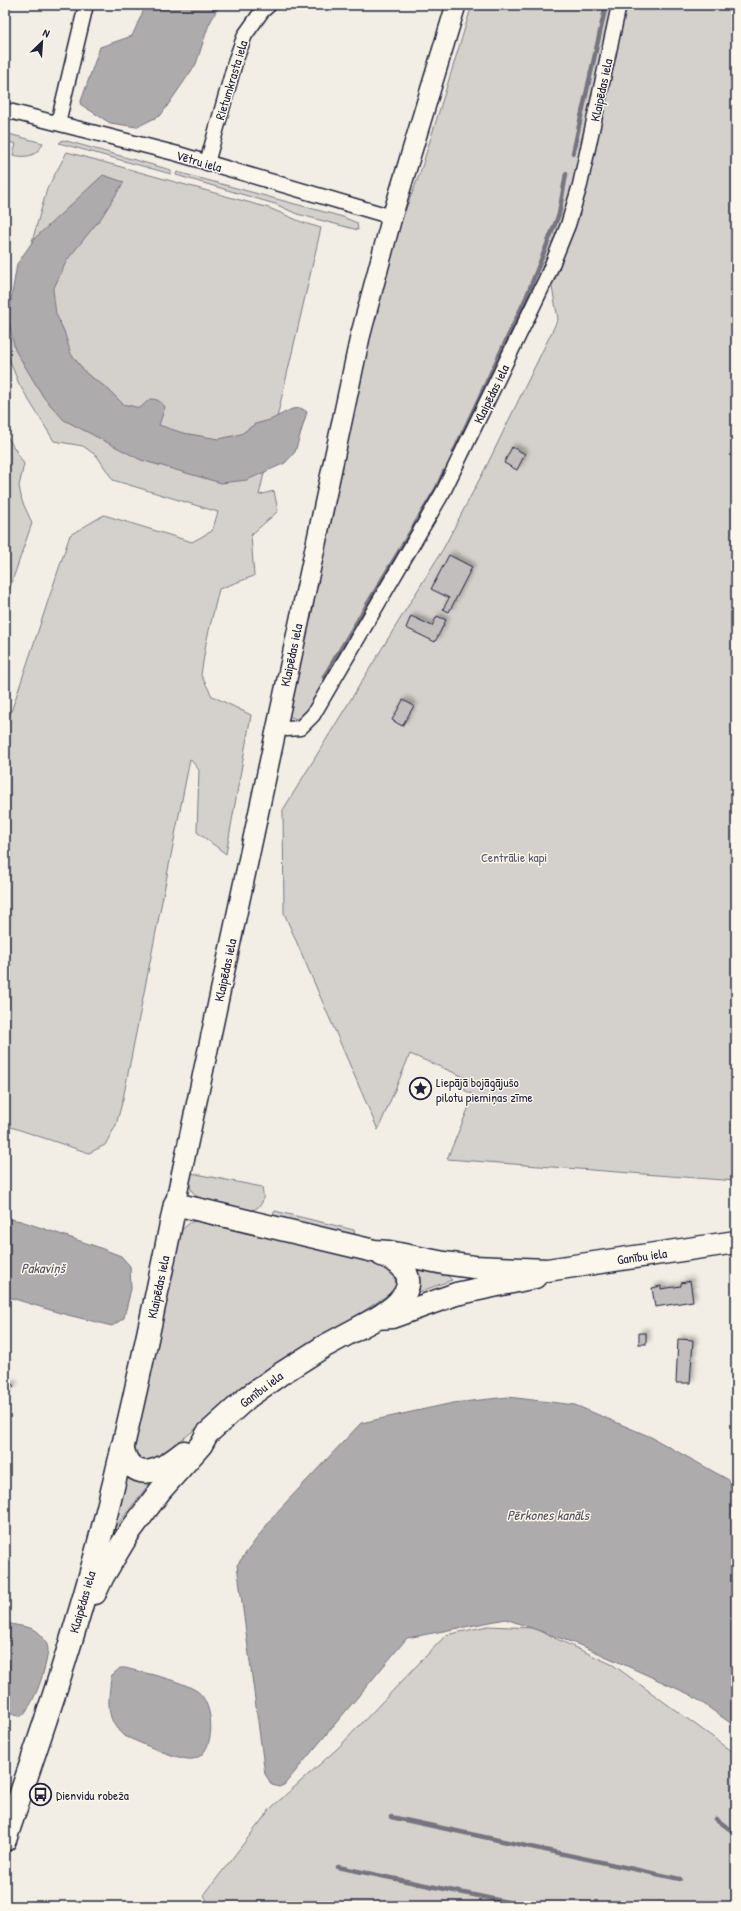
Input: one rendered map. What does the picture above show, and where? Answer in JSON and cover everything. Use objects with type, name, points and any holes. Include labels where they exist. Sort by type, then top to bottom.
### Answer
[{"type":"highway","name":"Ganību iela","points":[[175,1204],[374,1251],[389,1252],[444,1263],[474,1267],[547,1270],[736,1242]]},
{"type":"highway","name":"Klaipēdas iela","points":[[5,1840],[73,1634],[98,1547],[122,1447],[175,1204]]},
{"type":"highway","points":[[374,1251],[393,1258],[406,1270],[409,1284],[400,1301],[377,1318]]},
{"type":"highway","name":"Ganību iela","points":[[73,1634],[79,1626],[103,1576],[128,1534],[160,1491],[201,1445],[207,1434],[248,1397],[323,1347],[377,1318],[392,1317],[456,1294],[537,1276],[547,1270]]},
{"type":"highway","points":[[122,1447],[128,1462],[133,1467],[148,1472],[171,1462],[207,1434]]},
{"type":"main road","name":"Klaipēdas iela","points":[[175,1204],[276,724],[360,337],[392,217],[456,5]]},
{"type":"street","points":[[58,123],[86,5]]},
{"type":"street","name":"Rietumkrasta iela","points":[[207,163],[236,59],[245,35],[269,5]]},
{"type":"street","name":"Klaipēdas iela","points":[[276,724],[287,729],[300,728],[313,715],[444,492],[547,278],[568,225],[580,185],[619,5]]},
{"type":"street","name":"Vētru iela","points":[[5,110],[207,163],[392,217]]},
{"type":"green space","name":"Centrālie kapi","points":[[472,5],[736,5],[736,1181],[447,1159],[474,1095],[464,1090],[469,1079],[410,1054],[378,1130],[284,913],[283,810],[443,549],[487,465],[558,319],[547,261],[532,301],[464,443],[306,714],[300,720],[288,716],[287,708],[333,514],[374,310],[400,224],[420,173]]},
{"type":"green space","points":[[5,133],[43,143],[34,154],[26,156],[13,155],[16,144],[5,141]]},
{"type":"green space","points":[[63,140],[171,170],[171,174],[59,143]]},
{"type":"green space","points":[[67,152],[269,208],[304,223],[321,228],[259,495],[274,491],[278,511],[251,535],[254,576],[219,589],[206,643],[201,675],[212,696],[251,715],[226,854],[197,832],[199,770],[190,759],[123,1099],[116,1125],[105,1145],[89,1153],[5,1125],[5,730],[70,535],[104,515],[192,542],[212,531],[218,512],[113,480],[97,456],[83,446],[54,441],[19,384],[7,354],[9,322],[47,189]]},
{"type":"green space","points":[[177,172],[343,217],[357,223],[358,230],[297,214],[275,204],[176,175]]},
{"type":"green space","points":[[5,433],[24,464],[19,486],[22,501],[32,523],[5,602]]},
{"type":"green space","points":[[191,1173],[262,1187],[262,1202],[254,1209],[244,1211],[204,1201],[198,1198],[191,1188]]},
{"type":"green space","points":[[275,1211],[354,1230],[355,1235],[353,1237],[272,1216]]},
{"type":"green space","points":[[200,1220],[373,1261],[393,1276],[396,1284],[395,1290],[364,1311],[303,1348],[160,1456],[152,1461],[141,1459],[133,1448],[179,1232],[191,1222]]},
{"type":"green space","points":[[412,1269],[448,1276],[452,1280],[416,1293]]},
{"type":"green space","points":[[128,1468],[152,1480],[114,1528]]},
{"type":"green space","points":[[488,1626],[533,1628],[613,1665],[736,1754],[736,1906],[210,1906],[204,1895],[271,1808],[338,1748],[446,1635]]},
{"type":"water","points":[[146,5],[219,5],[208,27],[196,64],[161,115],[137,127],[110,123],[80,104],[100,47],[132,36]]},
{"type":"water","points":[[103,175],[124,182],[101,218],[67,260],[53,290],[56,314],[64,331],[71,354],[87,374],[107,388],[123,404],[140,408],[150,399],[160,402],[165,407],[159,425],[183,433],[219,439],[241,434],[255,424],[270,420],[292,409],[301,408],[307,412],[295,452],[285,463],[247,480],[221,483],[141,460],[64,420],[44,398],[15,350],[8,318],[17,264],[35,238]]},
{"type":"water","name":"Pakaviņš","points":[[5,1218],[21,1221],[121,1256],[130,1266],[131,1289],[124,1318],[112,1326],[60,1313],[5,1296]]},
{"type":"water","name":"Pērkones kanāls","points":[[508,1397],[575,1405],[651,1437],[736,1484],[736,1727],[691,1695],[585,1647],[506,1619],[407,1638],[284,1785],[279,1787],[272,1785],[265,1774],[237,1565],[275,1514],[361,1423],[453,1403]]},
{"type":"water","points":[[5,1622],[35,1630],[44,1638],[48,1647],[45,1666],[39,1685],[31,1703],[22,1716],[5,1712]]},
{"type":"water","points":[[120,1668],[181,1683],[197,1691],[203,1697],[210,1717],[211,1728],[210,1739],[201,1755],[193,1759],[178,1757],[124,1736],[118,1730],[113,1723],[109,1709],[109,1701],[111,1676]]},
{"type":"building","points":[[512,447],[525,454],[517,470],[504,463]]},
{"type":"building","points":[[449,555],[472,567],[449,612],[443,609],[449,598],[431,589]]},
{"type":"building","points":[[411,616],[432,626],[437,616],[446,620],[435,642],[406,628]]},
{"type":"building","points":[[403,700],[414,706],[402,726],[392,720]]},
{"type":"building","points":[[690,1281],[693,1301],[655,1307],[652,1288],[661,1286],[661,1289],[681,1286],[681,1283]]},
{"type":"building","points":[[639,1333],[646,1333],[646,1344],[639,1344]]},
{"type":"building","points":[[678,1339],[693,1340],[690,1383],[676,1383]]},
{"type":"building","points":[[11,1383],[14,1386],[5,1395],[5,1387]]},
{"type":"waterway","points":[[573,153],[606,5]]},
{"type":"waterway","points":[[454,452],[526,298],[559,214],[566,174]]},
{"type":"waterway","points":[[324,677],[437,488],[444,472]]},
{"type":"waterway","points":[[391,1817],[680,1879]]},
{"type":"waterway","points":[[716,1819],[736,1834]]},
{"type":"waterway","points":[[338,1867],[527,1906]]},
{"type":"place","name":"Liepājā bojāgājušo pilotu piemiņas zīme","points":[[421,1089]]},
{"type":"place","name":"Dienvidu robeža","points":[[40,1795]]}]
